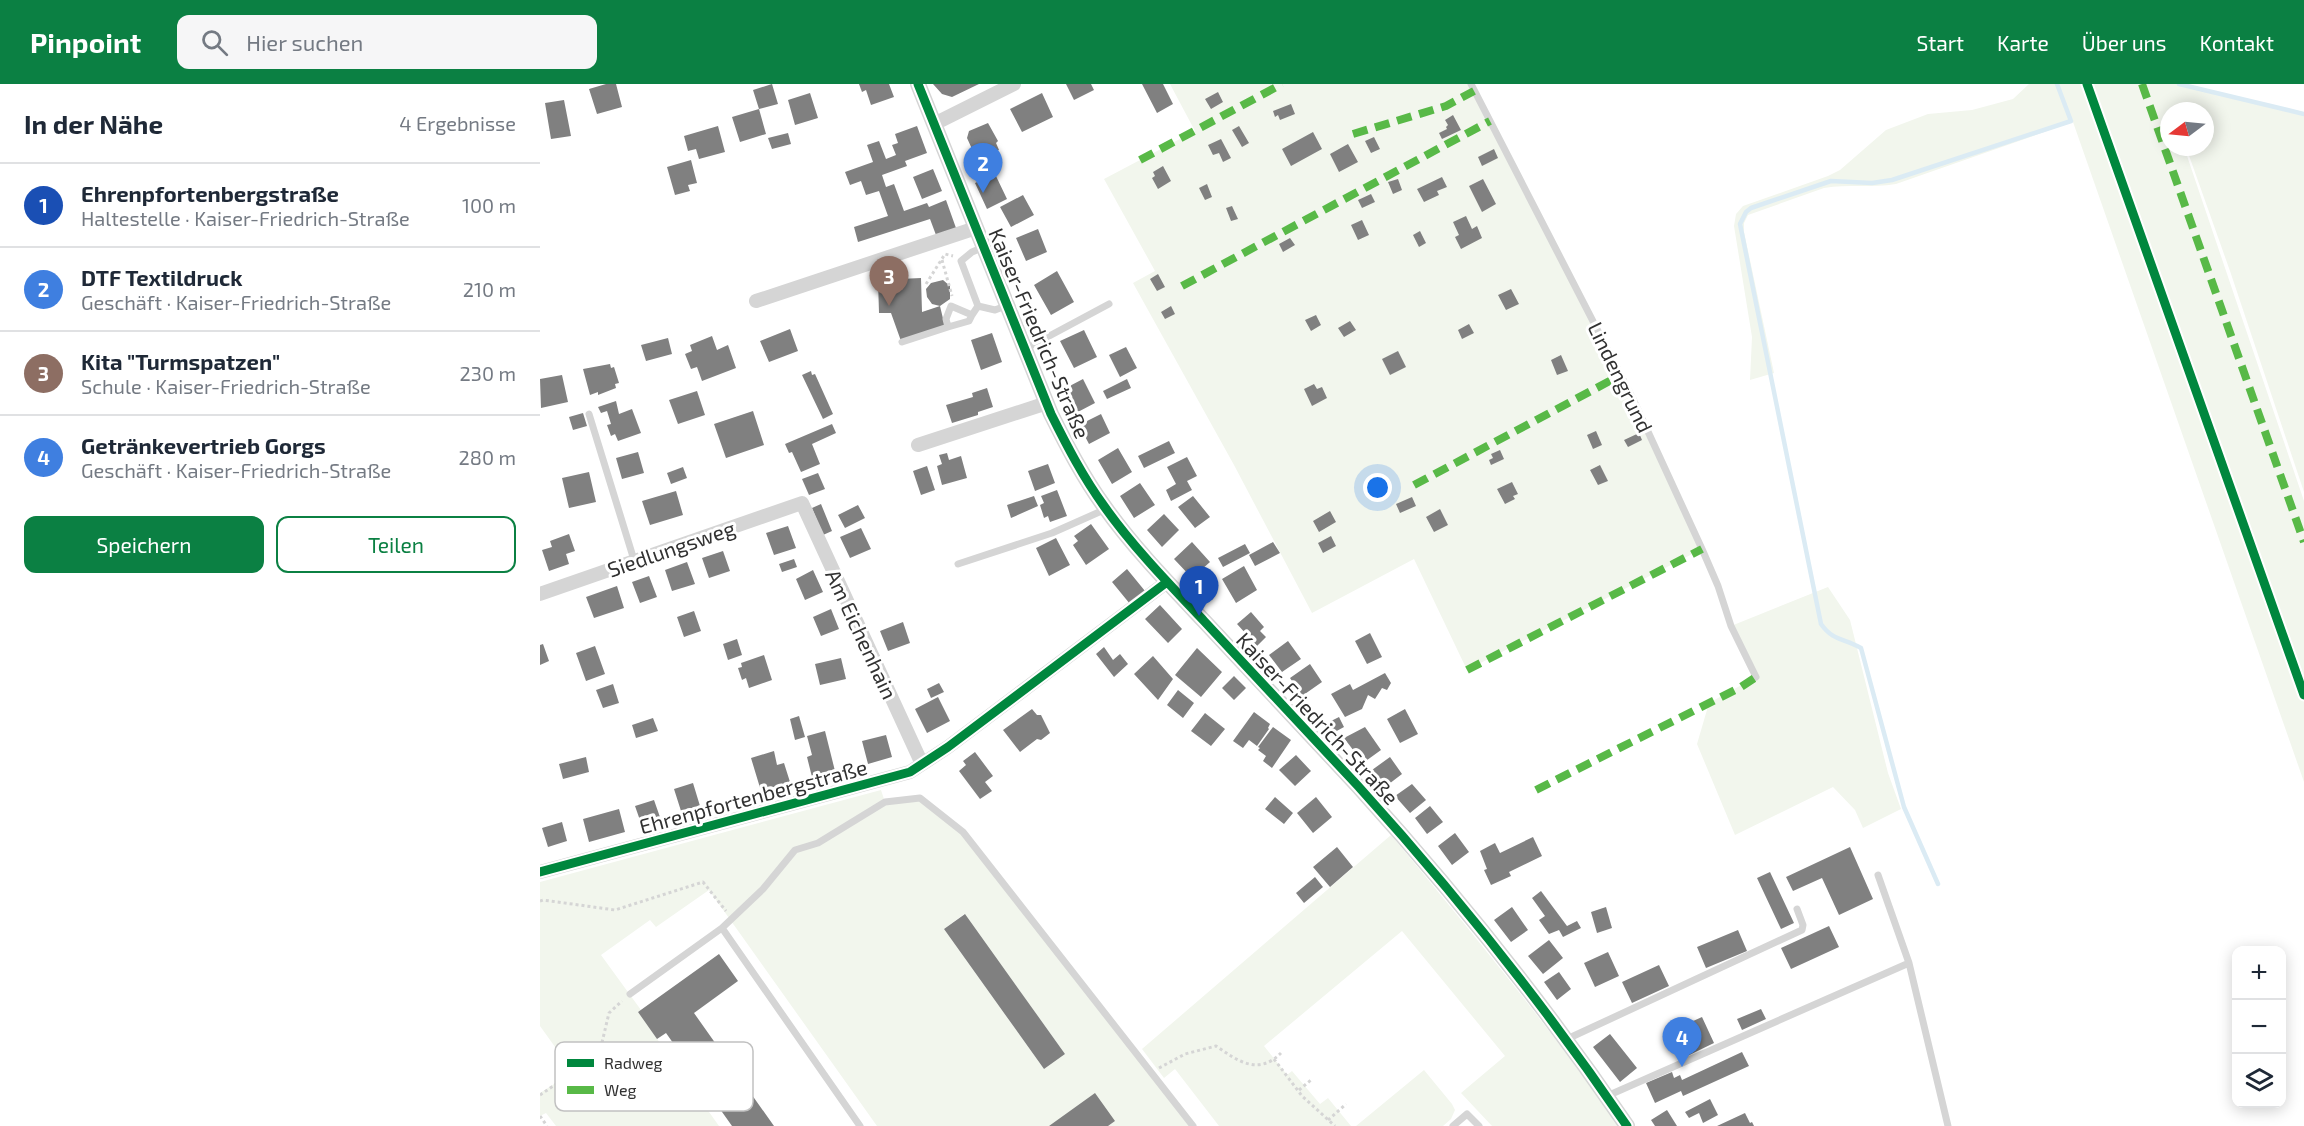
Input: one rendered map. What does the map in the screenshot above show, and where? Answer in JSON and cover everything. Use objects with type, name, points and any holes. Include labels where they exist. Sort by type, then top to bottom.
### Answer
[{"type":"street","name":"Kaiser-Friedrich-Straße","points":[[918,84],[1047,403],[1072,457],[1106,508],[1167,582],[1367,796],[1480,928],[1627,1126]]},
{"type":"street","points":[[934,124],[1014,84]]},
{"type":"street","name":"Kaiser-Friedrich-Straße","points":[[756,301],[976,228]]},
{"type":"street","name":"Kaiser-Friedrich-Straße","points":[[918,445],[1047,403]]},
{"type":"street","name":"Siedlungsweg","points":[[540,594],[802,503]]},
{"type":"street","name":"Am Eichenhain","points":[[802,503],[922,764]]},
{"type":"street","name":"Ehrenpfortenbergstraße","points":[[540,872],[910,772],[948,747],[1167,582]]},
{"type":"lane","name":"Lindengrund","points":[[1471,84],[1633,399],[1702,549],[1718,586],[1731,626],[1756,677]]},
{"type":"lane","points":[[978,306],[961,261],[972,252],[984,247]]},
{"type":"lane","points":[[1025,349],[1109,304]]},
{"type":"lane","points":[[978,306],[995,310],[1008,305]]},
{"type":"lane","points":[[948,327],[946,319],[951,306],[972,315]]},
{"type":"lane","points":[[902,342],[969,321],[978,306]]},
{"type":"lane","points":[[589,414],[634,560]]},
{"type":"lane","points":[[958,564],[1052,533],[1106,508]]},
{"type":"lane","points":[[630,994],[722,928],[763,889],[795,850],[818,843],[885,802],[920,798],[963,832],[1193,1126]]},
{"type":"lane","points":[[1878,875],[1909,963],[1948,1126]]},
{"type":"lane","points":[[1565,1040],[1802,930],[1803,925],[1797,909]]},
{"type":"lane","points":[[722,928],[860,1126]]},
{"type":"lane","points":[[1606,1096],[1909,963]]},
{"type":"lane","points":[[1453,1126],[1467,1114],[1479,1126]]},
{"type":"path","points":[[926,285],[945,254],[963,260]]},
{"type":"path","points":[[942,260],[952,290],[950,302]]},
{"type":"path","points":[[540,901],[615,910],[703,882],[732,919]]},
{"type":"path","points":[[602,1042],[609,1013],[630,994]]},
{"type":"path","points":[[1151,1073],[1185,1054],[1216,1046],[1241,1061],[1253,1065],[1266,1064],[1281,1053]]},
{"type":"path","points":[[1274,1059],[1298,1090],[1335,1126]]},
{"type":"path","points":[[1298,1090],[1311,1080]]},
{"type":"path","points":[[540,1095],[555,1085]]},
{"type":"path","points":[[1328,1120],[1346,1104]]},
{"type":"path","points":[[540,1116],[547,1126]]},
{"type":"shaded area","points":[[1170,84],[1471,84],[1549,233],[1702,549],[1467,670],[1414,559],[1312,613],[1234,465],[1133,283],[1155,271],[1104,179],[1195,131]]},
{"type":"shaded area","points":[[2029,84],[2179,84],[2304,114],[2304,492],[2189,156],[2214,156],[2214,102],[2160,102],[2160,156],[2187,156],[2304,501],[2304,782],[2073,122],[1896,184],[1824,188],[1748,215],[1744,223],[1744,232],[1774,373],[1750,380],[1752,337],[1734,226],[1736,214],[1743,206],[1840,170],[1886,130],[1928,114],[1972,110],[2013,99]]},
{"type":"shaded area","points":[[1828,587],[1850,620],[1888,773],[1901,809],[1863,828],[1855,810],[1833,787],[1735,835],[1697,744],[1709,703],[1756,677],[1731,626]]},
{"type":"shaded area","points":[[881,790],[885,802],[920,798],[963,832],[1193,1126],[1108,1126],[1115,1121],[1049,1126],[877,1126],[709,890],[656,927],[650,920],[601,955],[641,1010],[638,1012],[659,1042],[555,1042],[555,1047],[540,1026],[540,882]],"holes":[[[964,914],[1065,1054],[1044,1069],[944,929]]]},
{"type":"shaded area","points":[[1391,835],[1479,942],[1619,1126],[1492,1126],[1461,1093],[1505,1056],[1402,931],[1264,1046],[1287,1075],[1292,1071],[1320,1104],[1328,1098],[1351,1126],[1219,1126],[1175,1069],[1164,1078],[1142,1049]]},
{"type":"shaded area","points":[[1424,1070],[1455,1110],[1451,1119],[1443,1126],[1356,1126]]},
{"type":"shaded area","points":[[555,1083],[555,1111],[708,1111],[719,1126],[556,1126],[546,1113],[540,1116],[540,1093]]},
{"type":"building","points":[[606,84],[616,84],[622,107],[597,114],[589,89]]},
{"type":"building","points":[[772,84],[778,104],[759,109],[753,90]]},
{"type":"building","points":[[859,84],[889,84],[894,97],[871,105],[866,90],[862,92]]},
{"type":"building","points":[[933,84],[979,84],[952,97],[942,94]]},
{"type":"building","points":[[1066,84],[1091,84],[1094,90],[1074,100]]},
{"type":"building","points":[[1142,84],[1163,84],[1173,104],[1157,113]]},
{"type":"building","points":[[1218,92],[1223,102],[1211,109],[1205,99]]},
{"type":"building","points":[[810,93],[818,118],[795,125],[788,100]]},
{"type":"building","points":[[1042,93],[1053,117],[1022,132],[1010,109]]},
{"type":"building","points":[[564,100],[571,136],[551,139],[545,103]]},
{"type":"building","points":[[1291,104],[1295,114],[1280,120],[1278,115],[1275,117],[1273,111]]},
{"type":"building","points":[[759,109],[766,134],[740,142],[732,117]]},
{"type":"building","points":[[1453,115],[1461,130],[1442,139],[1439,133],[1447,129],[1448,125],[1445,120]]},
{"type":"building","points":[[988,123],[998,141],[996,143],[999,150],[977,160],[967,138],[969,131]]},
{"type":"building","points":[[718,126],[725,152],[699,159],[696,149],[688,151],[684,136]]},
{"type":"building","points":[[917,126],[927,153],[905,161],[907,166],[882,175],[886,187],[894,184],[904,211],[927,203],[929,207],[946,200],[956,228],[936,235],[930,219],[858,242],[854,227],[888,216],[879,191],[866,195],[861,181],[850,185],[845,172],[873,162],[867,145],[879,141],[886,159],[896,155],[892,145],[898,143],[895,134]]},
{"type":"building","points":[[1239,126],[1249,143],[1242,147],[1232,130]]},
{"type":"building","points":[[1313,132],[1322,149],[1291,166],[1282,149]]},
{"type":"building","points":[[788,133],[791,144],[772,149],[768,138]]},
{"type":"building","points":[[1374,137],[1380,149],[1371,153],[1365,141]]},
{"type":"building","points":[[1221,139],[1231,158],[1223,162],[1219,153],[1213,155],[1208,145]]},
{"type":"building","points":[[1348,144],[1358,162],[1339,172],[1330,154]]},
{"type":"building","points":[[1494,149],[1498,158],[1482,166],[1478,157]]},
{"type":"building","points":[[691,160],[697,183],[688,185],[690,191],[675,195],[667,167]]},
{"type":"building","points":[[1163,166],[1171,181],[1158,189],[1152,178],[1155,176],[1153,172]]},
{"type":"building","points":[[933,169],[942,191],[922,199],[913,177]]},
{"type":"building","points":[[995,174],[1007,199],[987,209],[975,183]]},
{"type":"building","points":[[1442,177],[1447,187],[1437,191],[1439,195],[1424,202],[1417,189]]},
{"type":"building","points":[[1398,179],[1402,190],[1393,194],[1388,182]]},
{"type":"building","points":[[1483,179],[1496,204],[1482,212],[1469,186]]},
{"type":"building","points":[[1207,184],[1212,197],[1205,200],[1199,188]]},
{"type":"building","points":[[1371,194],[1375,202],[1362,208],[1358,200]]},
{"type":"building","points":[[1023,195],[1034,215],[1011,227],[1000,207]]},
{"type":"building","points":[[1232,206],[1238,219],[1231,221],[1226,208]]},
{"type":"building","points":[[1466,216],[1472,229],[1477,226],[1482,238],[1461,249],[1455,237],[1459,235],[1453,222]]},
{"type":"building","points":[[1362,220],[1369,235],[1358,240],[1351,225]]},
{"type":"building","points":[[1038,229],[1047,252],[1026,261],[1016,238]]},
{"type":"building","points":[[1420,231],[1426,243],[1419,247],[1413,235]]},
{"type":"building","points":[[1290,238],[1295,245],[1283,252],[1279,244]]},
{"type":"building","points":[[1057,271],[1074,302],[1051,315],[1034,285]]},
{"type":"building","points":[[1158,274],[1165,287],[1157,291],[1150,279]]},
{"type":"building","points":[[921,278],[922,312],[940,306],[945,327],[901,341],[891,313],[879,313],[878,280]]},
{"type":"building","points":[[943,280],[950,286],[950,299],[940,306],[932,304],[927,297],[926,289],[931,283]]},
{"type":"building","points":[[1511,289],[1519,304],[1506,310],[1498,295]]},
{"type":"building","points":[[1171,306],[1175,314],[1165,319],[1161,312]]},
{"type":"building","points":[[1316,315],[1321,325],[1311,331],[1305,320]]},
{"type":"building","points":[[1350,321],[1356,330],[1344,337],[1338,328]]},
{"type":"building","points":[[1469,324],[1474,333],[1462,339],[1458,330]]},
{"type":"building","points":[[790,329],[798,351],[769,362],[760,341]]},
{"type":"building","points":[[1084,330],[1097,357],[1074,368],[1060,341]]},
{"type":"building","points":[[992,333],[1002,362],[981,370],[971,340]]},
{"type":"building","points":[[712,336],[717,350],[728,345],[736,368],[702,381],[697,367],[691,369],[685,354],[692,351],[690,345]]},
{"type":"building","points":[[668,338],[672,354],[646,361],[641,345]]},
{"type":"building","points":[[1126,347],[1137,368],[1120,377],[1109,355]]},
{"type":"building","points":[[1398,351],[1406,367],[1390,375],[1382,359]]},
{"type":"building","points":[[1561,355],[1568,371],[1557,375],[1551,360]]},
{"type":"building","points":[[610,364],[611,368],[614,367],[619,383],[615,384],[616,388],[598,395],[598,392],[590,395],[583,369]]},
{"type":"building","points":[[811,371],[812,375],[815,374],[833,414],[823,419],[802,375]]},
{"type":"building","points":[[562,375],[568,402],[541,408],[540,379]]},
{"type":"building","points":[[1083,379],[1095,403],[1074,414],[1062,390]]},
{"type":"building","points":[[1127,379],[1131,388],[1107,399],[1103,391]]},
{"type":"building","points":[[1314,384],[1317,389],[1322,387],[1327,398],[1312,406],[1304,389]]},
{"type":"building","points":[[987,388],[993,407],[978,412],[978,415],[952,423],[946,405],[973,397],[972,393]]},
{"type":"building","points":[[697,391],[705,415],[678,424],[669,400]]},
{"type":"building","points":[[616,401],[619,414],[632,409],[641,433],[618,441],[615,434],[611,436],[607,425],[611,424],[607,411],[601,413],[598,407]]},
{"type":"building","points":[[753,411],[764,445],[726,458],[714,424]]},
{"type":"building","points":[[583,413],[587,426],[573,430],[569,417]]},
{"type":"building","points":[[1101,414],[1110,433],[1089,444],[1079,425]]},
{"type":"building","points":[[832,424],[836,433],[812,444],[820,464],[801,472],[792,452],[789,453],[785,444]]},
{"type":"building","points":[[1596,431],[1602,445],[1593,449],[1587,435]]},
{"type":"building","points":[[1639,433],[1642,440],[1628,447],[1624,440]]},
{"type":"building","points":[[1169,441],[1175,453],[1144,468],[1138,456]]},
{"type":"building","points":[[1118,448],[1132,472],[1112,484],[1098,460]]},
{"type":"building","points":[[1500,450],[1504,459],[1491,465],[1489,460],[1493,458],[1491,454]]},
{"type":"building","points":[[638,452],[644,473],[622,479],[616,458]]},
{"type":"building","points":[[947,453],[949,460],[961,456],[967,478],[942,485],[937,466],[942,464],[939,455]]},
{"type":"building","points":[[1187,457],[1197,476],[1187,481],[1192,490],[1171,501],[1166,490],[1176,484],[1167,467]]},
{"type":"building","points":[[1048,464],[1055,483],[1035,491],[1028,471]]},
{"type":"building","points":[[1600,465],[1608,481],[1598,485],[1590,470]]},
{"type":"building","points":[[927,466],[935,490],[921,495],[913,471]]},
{"type":"building","points":[[683,467],[687,478],[671,484],[667,473]]},
{"type":"building","points":[[589,472],[596,502],[569,508],[562,478]]},
{"type":"building","points":[[818,473],[825,489],[809,495],[802,479]]},
{"type":"building","points":[[1512,482],[1518,494],[1513,496],[1515,499],[1505,504],[1497,489]]},
{"type":"building","points":[[1140,483],[1155,505],[1134,518],[1120,496]]},
{"type":"building","points":[[1384,483],[1390,494],[1379,499],[1374,487]]},
{"type":"building","points":[[1057,490],[1067,516],[1050,522],[1048,516],[1044,518],[1040,505],[1044,503],[1041,496]]},
{"type":"building","points":[[676,491],[683,515],[650,525],[642,501]]},
{"type":"building","points":[[1034,496],[1038,506],[1011,518],[1007,505]]},
{"type":"building","points":[[1193,496],[1210,517],[1195,528],[1178,507]]},
{"type":"building","points":[[1412,497],[1416,506],[1400,513],[1396,504]]},
{"type":"building","points":[[821,504],[832,531],[823,535],[812,508]]},
{"type":"building","points":[[858,505],[865,518],[845,528],[838,515]]},
{"type":"building","points":[[1440,509],[1448,525],[1434,532],[1426,517]]},
{"type":"building","points":[[1330,511],[1336,522],[1319,532],[1313,521]]},
{"type":"building","points":[[1164,514],[1179,530],[1162,547],[1147,530]]},
{"type":"building","points":[[1091,524],[1109,549],[1086,565],[1073,545],[1078,541],[1074,536]]},
{"type":"building","points":[[788,526],[796,548],[774,555],[766,533]]},
{"type":"building","points":[[861,528],[871,549],[850,558],[840,537]]},
{"type":"building","points":[[569,534],[575,551],[566,554],[569,564],[549,571],[542,550],[552,547],[550,541]]},
{"type":"building","points":[[1331,536],[1336,546],[1323,553],[1318,543]]},
{"type":"building","points":[[1056,538],[1070,565],[1049,576],[1036,548]]},
{"type":"building","points":[[1192,542],[1210,562],[1192,578],[1174,559]]},
{"type":"building","points":[[1273,542],[1280,553],[1255,566],[1249,555]]},
{"type":"building","points":[[1245,544],[1250,553],[1223,567],[1218,558]]},
{"type":"building","points":[[723,551],[730,571],[709,578],[702,558]]},
{"type":"building","points":[[794,559],[797,567],[782,572],[779,564]]},
{"type":"building","points":[[687,562],[695,584],[672,591],[665,570]]},
{"type":"building","points":[[1244,566],[1257,590],[1236,603],[1222,579]]},
{"type":"building","points":[[1127,569],[1145,591],[1130,604],[1112,582]]},
{"type":"building","points":[[813,570],[823,592],[805,600],[796,579]]},
{"type":"building","points":[[649,576],[657,597],[640,603],[632,582]]},
{"type":"building","points":[[617,586],[624,608],[594,618],[586,597]]},
{"type":"building","points":[[1160,605],[1182,629],[1168,643],[1145,619]]},
{"type":"building","points":[[831,609],[839,629],[821,636],[813,617]]},
{"type":"building","points":[[694,611],[701,631],[684,637],[677,617]]},
{"type":"building","points":[[1251,612],[1264,627],[1260,631],[1266,637],[1257,646],[1237,624]]},
{"type":"building","points":[[903,622],[910,643],[888,651],[880,631]]},
{"type":"building","points":[[1370,633],[1382,657],[1367,664],[1355,641]]},
{"type":"building","points":[[737,639],[742,655],[728,660],[723,644]]},
{"type":"building","points":[[1288,641],[1301,659],[1282,672],[1269,655]]},
{"type":"building","points":[[543,644],[549,661],[540,665],[540,645]]},
{"type":"building","points":[[595,646],[605,674],[586,681],[576,653]]},
{"type":"building","points":[[1104,647],[1113,660],[1120,654],[1128,664],[1114,677],[1096,654]]},
{"type":"building","points":[[1197,648],[1222,672],[1201,697],[1175,675]]},
{"type":"building","points":[[764,655],[772,680],[749,688],[746,678],[742,680],[738,668],[742,667],[741,663]]},
{"type":"building","points":[[1153,656],[1173,679],[1158,700],[1134,674]]},
{"type":"building","points":[[841,658],[846,679],[820,685],[815,664]]},
{"type":"building","points":[[1310,664],[1322,682],[1302,696],[1290,678]]},
{"type":"building","points":[[1385,673],[1391,683],[1387,690],[1382,688],[1375,699],[1368,695],[1362,709],[1345,717],[1331,694],[1350,684],[1353,690]]},
{"type":"building","points":[[1234,676],[1246,688],[1234,700],[1222,688]]},
{"type":"building","points":[[939,683],[944,692],[931,698],[927,689]]},
{"type":"building","points":[[613,684],[619,703],[603,708],[596,690]]},
{"type":"building","points":[[1178,690],[1194,703],[1183,718],[1167,705]]},
{"type":"building","points":[[938,697],[950,721],[927,733],[915,709]]},
{"type":"building","points":[[1032,709],[1037,715],[1041,715],[1050,733],[1041,740],[1037,739],[1020,752],[1003,730]]},
{"type":"building","points":[[1405,709],[1418,734],[1400,743],[1387,719]]},
{"type":"building","points":[[1254,712],[1270,724],[1269,729],[1257,746],[1249,740],[1243,748],[1233,741]]},
{"type":"building","points":[[1205,713],[1225,729],[1211,746],[1191,731]]},
{"type":"building","points":[[799,716],[805,737],[795,740],[790,719]]},
{"type":"building","points":[[1339,717],[1344,727],[1333,733],[1327,723]]},
{"type":"building","points":[[653,718],[658,731],[636,738],[632,725]]},
{"type":"building","points":[[1273,727],[1291,740],[1272,768],[1263,761],[1266,756],[1258,750],[1260,748],[1258,747]]},
{"type":"building","points":[[1365,727],[1381,750],[1363,763],[1344,738]]},
{"type":"building","points":[[825,731],[836,775],[813,781],[807,757],[812,755],[807,736]]},
{"type":"building","points":[[886,735],[892,757],[868,764],[862,741]]},
{"type":"building","points":[[774,751],[777,765],[784,763],[790,782],[761,791],[751,758]]},
{"type":"building","points":[[975,752],[993,776],[985,782],[992,791],[980,799],[959,771],[966,765],[963,761]]},
{"type":"building","points":[[1296,755],[1311,771],[1295,786],[1279,770]]},
{"type":"building","points":[[586,757],[589,772],[563,779],[559,764]]},
{"type":"building","points":[[1390,757],[1402,774],[1385,787],[1372,770]]},
{"type":"building","points":[[693,783],[700,806],[681,811],[674,789]]},
{"type":"building","points":[[1412,784],[1426,800],[1410,813],[1395,796]]},
{"type":"building","points":[[1275,797],[1293,813],[1284,824],[1265,809]]},
{"type":"building","points":[[1316,797],[1332,817],[1313,833],[1297,813]]},
{"type":"building","points":[[654,800],[661,820],[642,826],[635,806]]},
{"type":"building","points":[[1430,806],[1443,822],[1427,834],[1415,818]]},
{"type":"building","points":[[619,809],[625,832],[589,842],[583,819]]},
{"type":"building","points":[[562,822],[567,841],[548,847],[542,828]]},
{"type":"building","points":[[1455,833],[1469,852],[1452,865],[1438,846]]},
{"type":"building","points":[[1533,837],[1542,856],[1509,872],[1511,876],[1491,885],[1484,870],[1487,869],[1480,851],[1495,843],[1500,853]]},
{"type":"building","points":[[1337,847],[1353,867],[1330,887],[1313,867]]},
{"type":"building","points":[[1850,847],[1873,899],[1839,915],[1822,878],[1793,891],[1786,877]]},
{"type":"building","points":[[1770,872],[1794,923],[1781,929],[1757,878]]},
{"type":"building","points":[[1315,877],[1323,887],[1304,903],[1296,893]]},
{"type":"building","points":[[1541,891],[1567,926],[1577,921],[1581,928],[1563,937],[1559,930],[1549,934],[1539,920],[1545,916],[1532,898]]},
{"type":"building","points":[[1512,907],[1528,930],[1511,942],[1494,920]]},
{"type":"building","points":[[1606,907],[1612,928],[1597,933],[1591,912]]},
{"type":"building","points":[[965,914],[1065,1054],[1044,1069],[944,929]]},
{"type":"building","points":[[1829,926],[1839,947],[1791,969],[1781,948]]},
{"type":"building","points":[[1738,930],[1747,951],[1706,968],[1697,947]]},
{"type":"building","points":[[1549,940],[1563,958],[1543,974],[1528,956]]},
{"type":"building","points":[[1608,952],[1619,976],[1595,987],[1584,963]]},
{"type":"building","points":[[719,954],[738,981],[694,1013],[715,1042],[672,1042],[666,1033],[657,1039],[638,1012]]},
{"type":"building","points":[[1659,965],[1669,986],[1632,1003],[1622,982]]},
{"type":"building","points":[[1559,972],[1571,989],[1557,1000],[1544,982]]},
{"type":"building","points":[[1761,1009],[1766,1019],[1742,1030],[1737,1019]]},
{"type":"building","points":[[1702,1017],[1714,1043],[1683,1058],[1671,1031]]},
{"type":"building","points":[[1610,1034],[1637,1068],[1620,1082],[1593,1047]]},
{"type":"building","points":[[1742,1052],[1749,1066],[1683,1096],[1681,1091],[1655,1103],[1646,1083],[1672,1072],[1674,1078],[1680,1075],[1682,1080]]},
{"type":"building","points":[[1095,1093],[1115,1121],[1108,1126],[1049,1126]]},
{"type":"building","points":[[753,1096],[774,1126],[732,1126],[721,1111],[753,1111]]},
{"type":"building","points":[[1710,1099],[1718,1115],[1703,1123],[1699,1113],[1689,1118],[1685,1112]]},
{"type":"building","points":[[1667,1110],[1677,1126],[1655,1126],[1651,1120]]},
{"type":"building","points":[[1745,1113],[1754,1126],[1717,1126]]},
{"type":"waterway","points":[[1938,884],[1904,807],[1861,648],[1834,636],[1821,624],[1740,224],[1746,212],[1751,208],[1831,181],[1872,183],[1892,180],[2071,121],[2057,84]]},
{"type":"waterway","points":[[2179,84],[2304,114]]},
{"type":"marked path","points":[[1140,160],[1282,84]]},
{"type":"marked path","points":[[2142,84],[2304,542]]},
{"type":"marked path","points":[[1353,134],[1446,106],[1474,91]]},
{"type":"marked path","points":[[1182,286],[1490,121]]},
{"type":"marked path","points":[[1414,485],[1621,375]]},
{"type":"marked path","points":[[1467,670],[1702,549]]},
{"type":"marked path","points":[[1536,790],[1741,687],[1756,677]]},
{"type":"cycle path","points":[[918,84],[1051,414],[1096,495],[1152,565],[1358,786],[1430,868],[1532,994],[1627,1126]]},
{"type":"cycle path","points":[[2087,84],[2304,695]]},
{"type":"cycle path","points":[[540,872],[910,772],[948,747],[1167,582]]},
{"type":"place","name":"DTF Textildruck","points":[[983,193]]},
{"type":"place","name":"Kita \"Turmspatzen\"","points":[[889,306]]},
{"type":"place","name":"Ehrenpfortenbergstraße","points":[[1199,616]]},
{"type":"place","name":"Getränkevertrieb Gorgs","points":[[1682,1067]]}]
